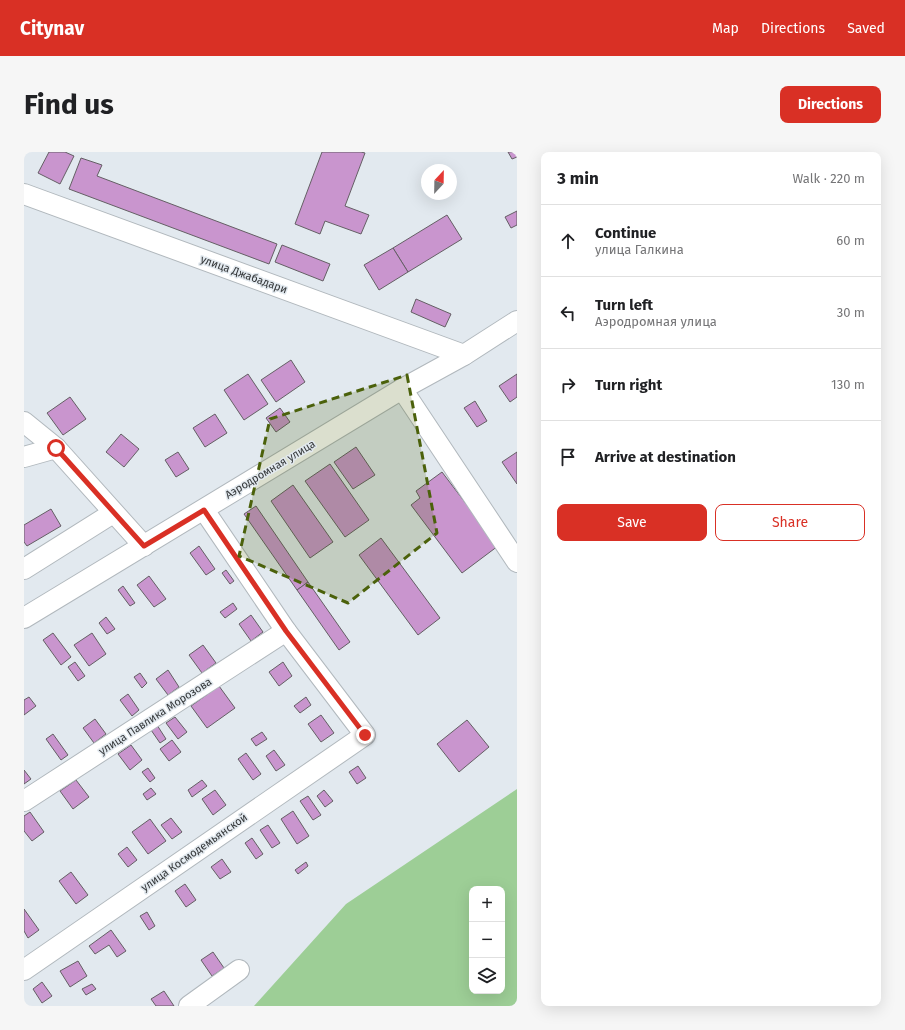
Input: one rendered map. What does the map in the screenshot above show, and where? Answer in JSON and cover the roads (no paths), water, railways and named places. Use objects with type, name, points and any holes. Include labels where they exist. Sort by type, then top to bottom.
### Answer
[{"type":"street","name":"улица Джабадари","points":[[24,194],[464,355]]},
{"type":"street","name":"Аэродромная улица","points":[[24,618],[402,389],[464,355],[517,321]]},
{"type":"street","points":[[402,389],[517,562]]},
{"type":"street","points":[[24,422],[56,448],[144,546]]},
{"type":"street","points":[[24,457],[56,448]]},
{"type":"street","points":[[204,510],[286,631]]},
{"type":"street","points":[[24,569],[113,513]]},
{"type":"street","name":"улица Космодемьянской","points":[[24,970],[365,735],[286,631]]},
{"type":"street","name":"улица Павлика Морозова","points":[[24,801],[286,631]]},
{"type":"street","points":[[189,1006],[239,970]]}]
